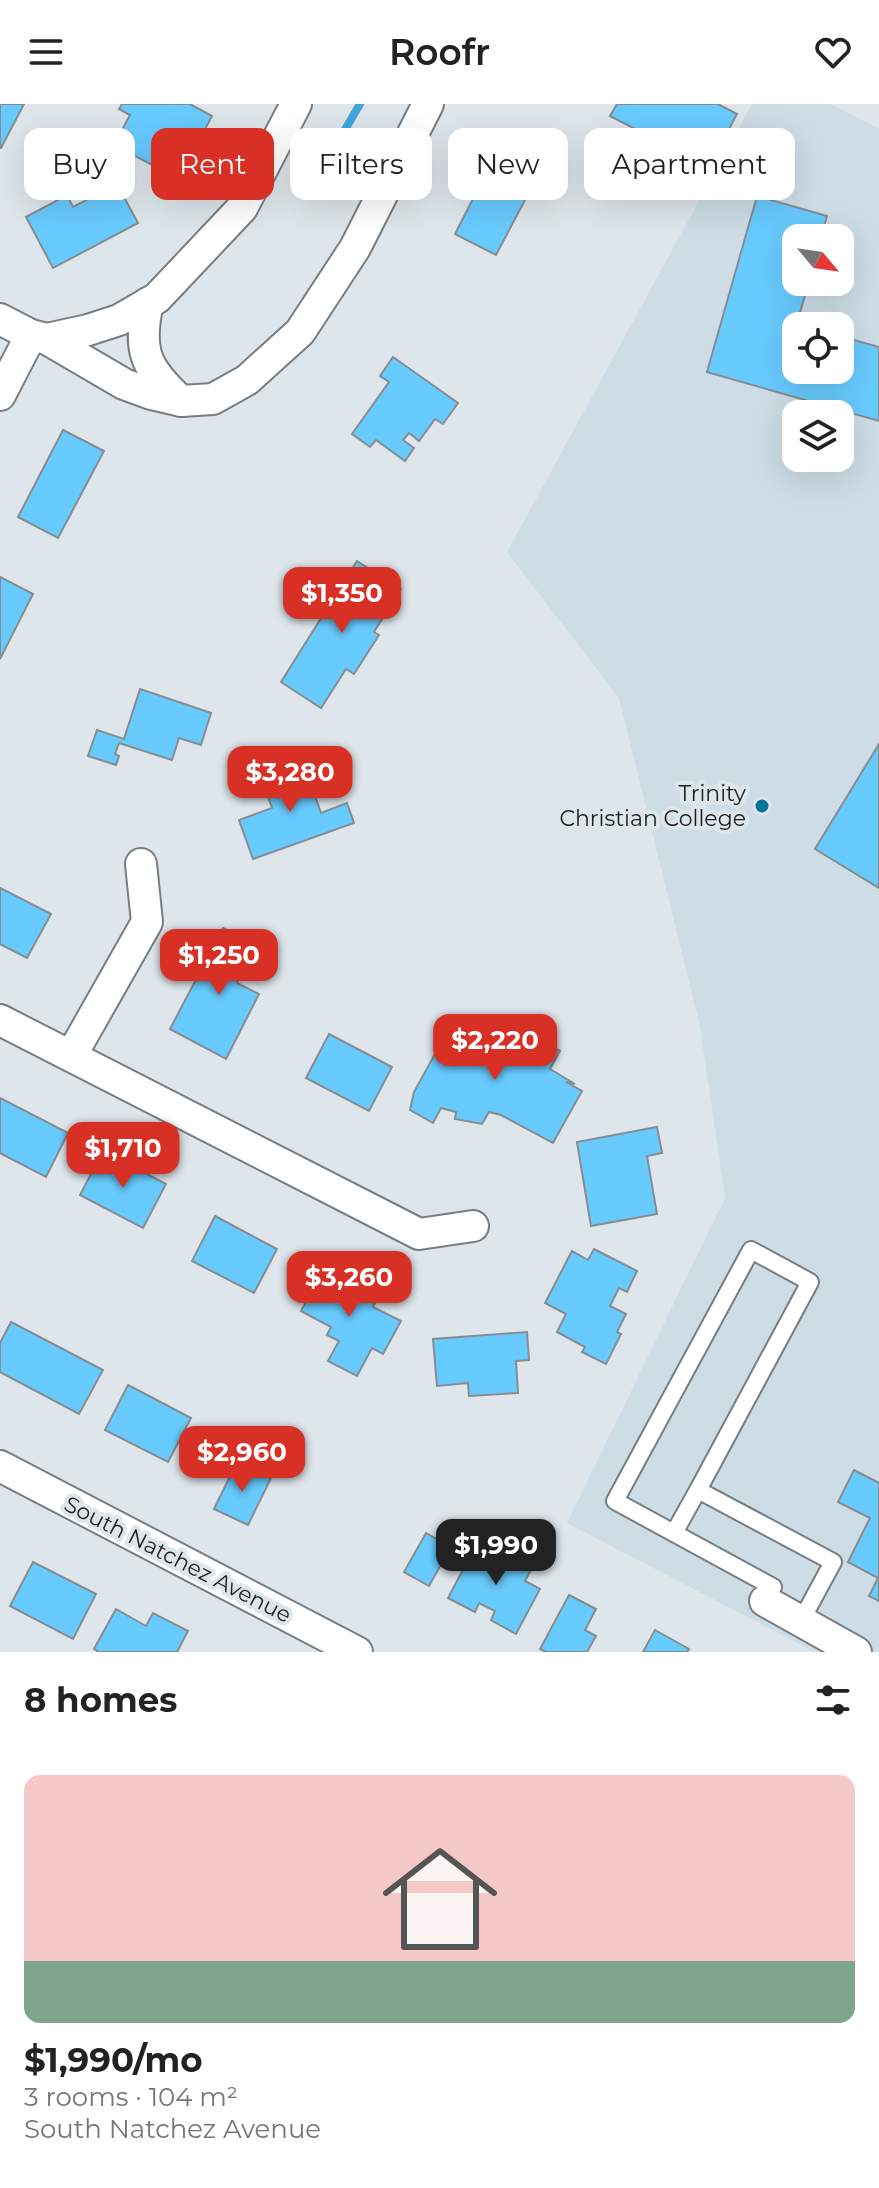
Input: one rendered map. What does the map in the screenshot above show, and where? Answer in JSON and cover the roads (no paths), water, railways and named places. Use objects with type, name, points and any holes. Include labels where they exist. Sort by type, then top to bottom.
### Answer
[{"type":"street","points":[[0,395],[39,337],[88,330],[119,320],[157,298],[242,208],[296,104]]},
{"type":"street","points":[[0,319],[124,384],[181,401],[213,399],[247,380],[300,332],[355,248],[428,104]]},
{"type":"street","points":[[148,303],[142,331],[145,353],[164,386],[181,401]]},
{"type":"street","points":[[71,1056],[147,922],[141,864]]},
{"type":"street","points":[[0,1020],[419,1234],[473,1226]]},
{"type":"street","name":"South Natchez Avenue","points":[[0,1466],[357,1652]]},
{"type":"street","points":[[765,1601],[856,1652]]},
{"type":"lane","points":[[674,1533],[810,1282],[751,1250],[615,1501],[773,1587],[765,1601]]},
{"type":"lane","points":[[698,1490],[833,1562],[801,1621]]},
{"type":"waterway","points":[[346,128],[360,104]]},
{"type":"place","name":"Trinity Christian College","points":[[762,806]]}]
